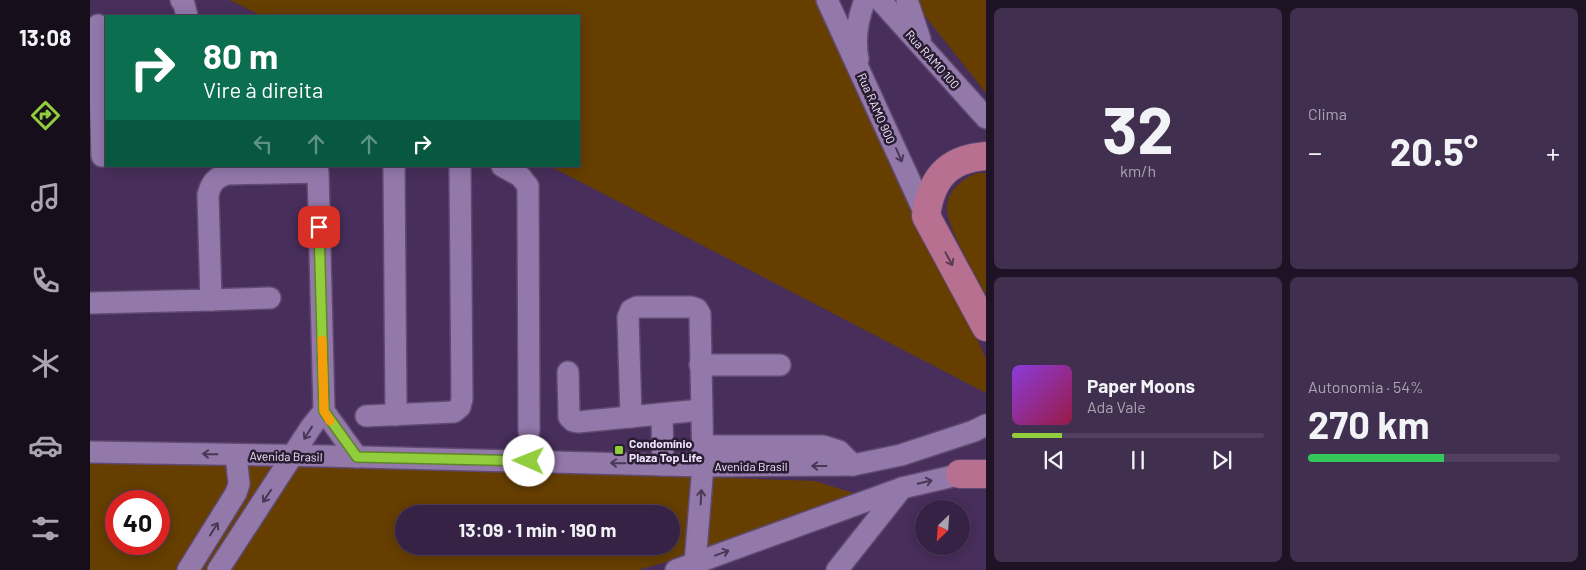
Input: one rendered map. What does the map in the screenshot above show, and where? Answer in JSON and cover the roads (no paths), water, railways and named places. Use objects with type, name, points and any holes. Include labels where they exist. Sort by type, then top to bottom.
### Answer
[{"type":"main road","points":[[986,156],[975,157],[956,163],[943,173],[933,187],[926,216],[986,327]]},
{"type":"street","points":[[181,0],[187,15]]},
{"type":"street","name":"Rua RAMO 900","points":[[827,0],[926,216]]},
{"type":"street","points":[[860,70],[856,50],[857,29],[865,0]]},
{"type":"street","name":"Rua RAMO 100","points":[[880,0],[986,118]]},
{"type":"street","points":[[907,0],[924,48]]},
{"type":"street","points":[[98,25],[102,156]]},
{"type":"street","points":[[394,167],[396,415]]},
{"type":"street","points":[[366,416],[454,412],[460,406],[462,399],[460,167]]},
{"type":"street","points":[[504,167],[520,176],[528,186],[529,431]]},
{"type":"street","points":[[211,300],[208,195],[211,185],[218,177],[226,174],[318,169],[324,411],[357,457]]},
{"type":"street","points":[[90,303],[270,298]]},
{"type":"street","points":[[632,417],[628,317],[631,310],[637,307],[691,307],[697,309],[700,314],[702,456],[686,567],[902,488],[973,474],[986,468]]},
{"type":"street","points":[[700,365],[780,365]]},
{"type":"street","points":[[568,372],[569,417],[573,421],[701,410]]},
{"type":"street","points":[[218,570],[294,456],[311,427],[324,411]]},
{"type":"street","points":[[662,414],[663,465]]},
{"type":"street","name":"Avenida Brasil","points":[[90,452],[663,465],[702,456],[853,465],[901,455],[986,426]]},
{"type":"street","points":[[188,570],[236,493],[239,484],[236,455]]},
{"type":"street","points":[[837,570],[902,488]]},
{"type":"place","name":"Condomínio Plaza Top Life","points":[[619,450]]}]
